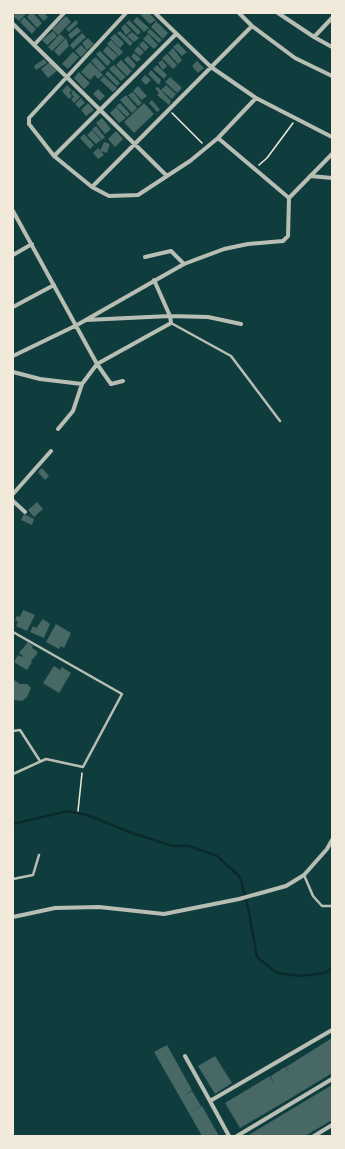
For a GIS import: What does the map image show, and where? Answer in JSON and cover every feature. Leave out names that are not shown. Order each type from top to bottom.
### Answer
[{"type":"street","points":[[34,45],[64,13]]},
{"type":"street","points":[[126,13],[29,118],[29,124],[54,156],[92,187],[109,196],[138,196],[190,161],[218,138],[256,98]]},
{"type":"street","points":[[155,13],[210,67],[256,98],[295,120],[332,137]]},
{"type":"street","points":[[239,13],[252,26],[294,58],[332,76]]},
{"type":"street","points":[[278,13],[314,37],[332,46]]},
{"type":"street","points":[[314,37],[332,18]]},
{"type":"street","points":[[13,24],[167,176]]},
{"type":"street","points":[[92,187],[133,144],[252,26]]},
{"type":"street","points":[[54,156],[98,109],[176,34]]},
{"type":"street","points":[[218,138],[289,198]]},
{"type":"street","points":[[13,356],[77,325],[184,264],[224,250],[248,244],[283,241],[288,236],[289,198],[332,154]]},
{"type":"street","points":[[310,176],[332,178]]},
{"type":"street","points":[[13,211],[77,325],[97,364],[111,384],[123,381]]},
{"type":"street","points":[[13,255],[32,244]]},
{"type":"street","points":[[145,257],[171,251],[184,264]]},
{"type":"street","points":[[58,429],[73,411],[82,384],[97,364],[170,323],[170,316],[154,280]]},
{"type":"street","points":[[13,307],[54,285]]},
{"type":"street","points":[[85,320],[170,316],[208,317],[241,324]]},
{"type":"street","points":[[13,372],[40,379],[82,384]]},
{"type":"street","points":[[13,494],[51,452]]},
{"type":"street","points":[[13,501],[25,512]]},
{"type":"street","points":[[13,917],[55,908],[77,907],[99,907],[164,914],[239,899],[286,886],[304,875],[327,849],[332,840]]},
{"type":"street","points":[[210,1100],[332,1030]]},
{"type":"street","points":[[185,1056],[229,1136]]},
{"type":"street","points":[[237,1136],[332,1079]]},
{"type":"street","points":[[314,1136],[332,1125]]},
{"type":"lane","points":[[170,323],[231,356],[280,421]]},
{"type":"lane","points":[[13,632],[122,694],[83,767],[46,759],[13,774]]},
{"type":"lane","points":[[13,731],[20,730],[40,761]]},
{"type":"lane","points":[[13,879],[33,875],[39,855]]},
{"type":"lane","points":[[304,875],[316,902],[322,906],[332,906]]},
{"type":"path","points":[[168,109],[207,147]]},
{"type":"path","points":[[255,168],[267,158],[295,120]]},
{"type":"path","points":[[78,811],[83,767]]},
{"type":"building","points":[[16,13],[27,13],[19,21],[13,16]]},
{"type":"building","points":[[30,13],[33,13],[42,23],[37,28],[27,17]]},
{"type":"building","points":[[36,13],[44,13],[48,17],[44,21]]},
{"type":"building","points":[[139,13],[149,13],[156,20],[150,24]]},
{"type":"building","points":[[66,16],[71,22],[58,35],[52,29]]},
{"type":"building","points":[[24,17],[36,29],[32,34],[20,22]]},
{"type":"building","points":[[137,17],[149,28],[144,32],[133,21]]},
{"type":"building","points":[[76,20],[78,23],[69,32],[66,29]]},
{"type":"building","points":[[129,20],[141,32],[138,35],[126,23]]},
{"type":"building","points":[[156,21],[168,33],[163,39],[151,27]]},
{"type":"building","points":[[125,24],[131,31],[126,35],[121,28]]},
{"type":"building","points":[[77,27],[81,31],[71,39],[68,35]]},
{"type":"building","points":[[150,29],[162,40],[159,43],[147,32]]},
{"type":"building","points":[[53,31],[57,36],[47,45],[42,40]]},
{"type":"building","points":[[120,31],[133,43],[130,46],[117,33]]},
{"type":"building","points":[[132,32],[139,38],[134,42],[127,36]]},
{"type":"building","points":[[82,33],[86,37],[73,49],[70,45]]},
{"type":"building","points":[[60,34],[65,38],[52,51],[48,47]]},
{"type":"building","points":[[115,34],[124,43],[120,48],[110,38]]},
{"type":"building","points":[[148,34],[158,45],[154,49],[143,39]]},
{"type":"building","points":[[66,38],[69,46],[59,56],[54,51]]},
{"type":"building","points":[[88,38],[94,44],[87,50],[82,43]]},
{"type":"building","points":[[111,40],[123,52],[119,56],[107,44]]},
{"type":"building","points":[[143,41],[149,47],[145,51],[139,45]]},
{"type":"building","points":[[178,43],[187,52],[182,56],[173,47]]},
{"type":"building","points":[[81,45],[87,51],[81,57],[75,51]]},
{"type":"building","points":[[107,46],[118,56],[113,61],[103,51]]},
{"type":"building","points":[[138,46],[144,52],[140,56],[134,51]]},
{"type":"building","points":[[173,48],[182,60],[178,64],[168,53]]},
{"type":"building","points":[[100,51],[111,62],[107,66],[96,54]]},
{"type":"building","points":[[73,52],[79,57],[68,69],[62,64]]},
{"type":"building","points":[[134,53],[141,59],[137,62],[131,57]]},
{"type":"building","points":[[167,54],[177,65],[173,69],[162,58]]},
{"type":"building","points":[[128,56],[136,65],[133,69],[124,60]]},
{"type":"building","points":[[96,57],[106,68],[101,72],[91,61]]},
{"type":"building","points":[[44,59],[47,63],[36,70],[34,66]]},
{"type":"building","points":[[121,60],[132,71],[127,76],[116,65]]},
{"type":"building","points":[[162,60],[167,66],[163,70],[158,63]]},
{"type":"building","points":[[197,61],[204,68],[198,73],[192,66]]},
{"type":"building","points":[[50,62],[57,71],[48,78],[41,69]]},
{"type":"building","points":[[90,62],[103,75],[98,79],[95,75],[90,80],[81,72]]},
{"type":"building","points":[[114,65],[126,77],[121,81],[109,69]]},
{"type":"building","points":[[157,65],[167,75],[164,79],[153,69]]},
{"type":"building","points":[[151,70],[161,80],[159,85],[148,74]]},
{"type":"building","points":[[108,71],[120,83],[117,86],[105,74]]},
{"type":"building","points":[[79,72],[90,83],[84,89],[74,78]]},
{"type":"building","points":[[145,75],[151,80],[146,85],[141,80]]},
{"type":"building","points":[[104,76],[117,88],[113,92],[100,80]]},
{"type":"building","points":[[170,77],[182,88],[177,93],[165,82]]},
{"type":"building","points":[[67,85],[72,90],[69,93],[72,96],[69,99],[62,91]]},
{"type":"building","points":[[166,85],[176,94],[172,99],[161,90]]},
{"type":"building","points":[[138,86],[147,96],[142,100],[133,91]]},
{"type":"building","points":[[158,87],[171,101],[169,105],[157,95],[159,93],[155,88]]},
{"type":"building","points":[[98,89],[105,96],[100,101],[93,94]]},
{"type":"building","points":[[73,90],[80,97],[74,103],[71,99],[74,97],[71,93]]},
{"type":"building","points":[[133,92],[142,103],[138,106],[128,95]]},
{"type":"building","points":[[126,95],[137,108],[132,113],[120,100]]},
{"type":"building","points":[[81,98],[85,103],[79,108],[75,104]]},
{"type":"building","points":[[152,100],[160,110],[157,112],[149,103]]},
{"type":"building","points":[[88,103],[94,110],[86,116],[81,110]]},
{"type":"building","points":[[120,103],[130,114],[127,117],[116,106]]},
{"type":"building","points":[[144,103],[154,114],[134,133],[124,122]]},
{"type":"building","points":[[116,107],[126,118],[119,123],[110,113]]},
{"type":"building","points":[[102,118],[111,129],[105,134],[96,123]]},
{"type":"building","points":[[96,126],[105,137],[102,140],[92,129]]},
{"type":"building","points":[[92,130],[101,140],[96,144],[87,135]]},
{"type":"building","points":[[116,131],[123,139],[115,147],[108,139]]},
{"type":"building","points":[[84,134],[94,145],[90,149],[80,138]]},
{"type":"building","points":[[104,142],[110,144],[107,153],[100,151]]},
{"type":"building","points":[[98,148],[104,155],[98,159],[93,153]]},
{"type":"building","points":[[42,468],[49,476],[45,480],[38,472]]},
{"type":"building","points":[[37,502],[43,509],[34,517],[28,510]]},
{"type":"building","points":[[24,514],[34,519],[32,525],[21,520]]},
{"type":"building","points":[[23,610],[35,615],[27,631],[16,626],[18,622],[15,620],[17,616],[20,617]]},
{"type":"building","points":[[43,619],[50,624],[44,638],[30,632],[33,626],[36,628]]},
{"type":"building","points":[[56,624],[71,633],[64,648],[61,646],[59,649],[46,642]]},
{"type":"building","points":[[28,642],[33,646],[32,648],[38,652],[32,659],[32,662],[27,670],[14,662],[18,655],[23,656],[19,653]]},
{"type":"building","points":[[54,666],[60,670],[62,667],[71,673],[59,693],[43,683]]},
{"type":"building","points":[[13,679],[20,684],[27,684],[31,688],[27,697],[22,701],[13,700]]},
{"type":"building","points":[[332,1038],[332,1073],[240,1128],[225,1103],[270,1076],[274,1084],[271,1076],[285,1067],[289,1072],[286,1067]]},
{"type":"building","points":[[167,1045],[192,1090],[185,1095],[192,1091],[201,1106],[190,1112],[202,1106],[219,1136],[202,1136],[154,1052]]},
{"type":"building","points":[[215,1056],[232,1083],[215,1094],[198,1066]]},
{"type":"building","points":[[332,1085],[332,1120],[305,1136],[247,1136]]},
{"type":"waterway","points":[[13,824],[68,811],[87,815],[132,833],[173,846],[189,846],[217,856],[240,877],[249,912],[257,957],[277,973],[300,976],[325,973],[332,968]]}]
